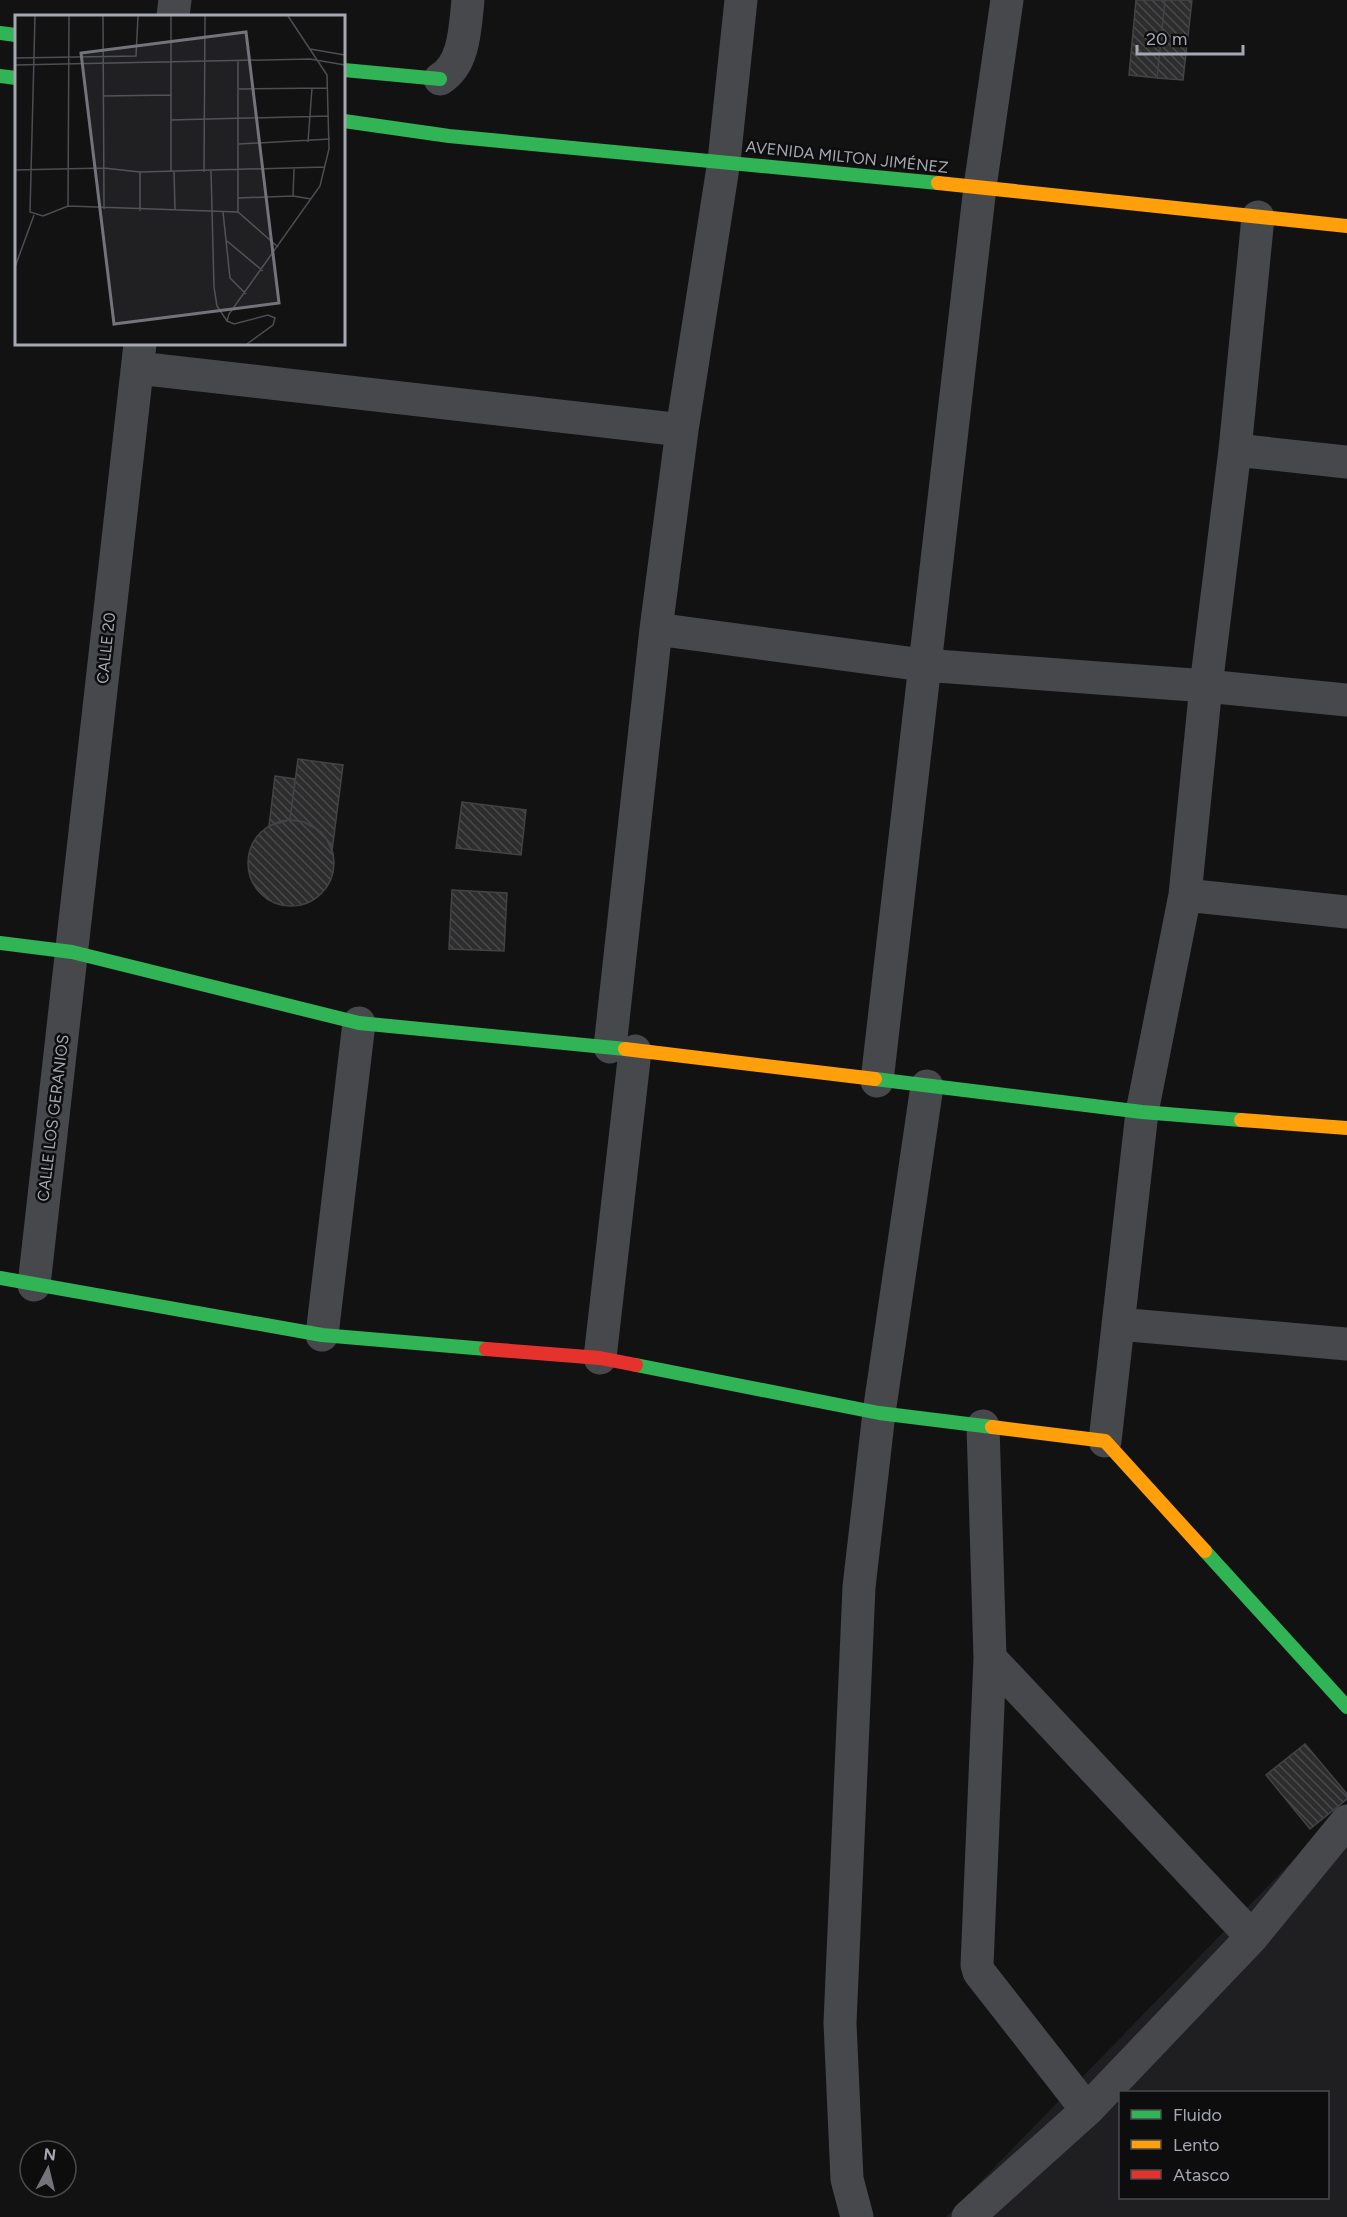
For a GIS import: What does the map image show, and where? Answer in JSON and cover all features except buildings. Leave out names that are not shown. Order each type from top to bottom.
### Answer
[{"type":"street","points":[[173,15],[175,0]]},
{"type":"street","points":[[345,70],[440,80],[449,74],[458,57],[464,35],[468,0]]},
{"type":"street","points":[[600,1358],[656,629],[682,430],[724,162],[741,0]]},
{"type":"street","points":[[877,1081],[923,665],[980,187],[1007,0]]},
{"type":"street","points":[[0,33],[15,35]]},
{"type":"street","points":[[0,76],[15,78]]},
{"type":"street","name":"AVENIDA MILTON JIMÉNEZ","points":[[345,122],[449,135],[980,187],[1347,226]]},
{"type":"street","points":[[1105,1441],[1142,1112],[1185,895],[1206,686],[1235,450],[1258,217]]},
{"type":"street","points":[[139,356],[682,430]]},
{"type":"street","name":"CALLE 20","points":[[72,952],[139,356]]},
{"type":"street","points":[[1235,450],[1347,462]]},
{"type":"street","points":[[656,629],[923,665],[1347,699]]},
{"type":"street","points":[[1185,895],[1347,912]]},
{"type":"street","points":[[0,943],[72,952],[359,1023],[623,1049],[1142,1112],[1347,1128]]},
{"type":"street","name":"CALLE LOS GERANIOS","points":[[34,1285],[72,952]]},
{"type":"street","points":[[322,1335],[359,1023]]},
{"type":"street","points":[[857,2217],[847,2179],[840,2023],[860,1587],[879,1413],[927,1086]]},
{"type":"street","points":[[0,1278],[322,1335],[600,1358],[879,1413],[1105,1441],[1347,1707]]},
{"type":"street","points":[[1118,1324],[1347,1344]]},
{"type":"street","points":[[983,1426],[990,1658],[977,1965],[979,1972],[1087,2110]]},
{"type":"street","points":[[990,1658],[1252,1937]]},
{"type":"street","points":[[968,2217],[1087,2110],[1252,1937],[1347,1821]]},
{"type":"shaded area","points":[[1347,1805],[1347,2217],[946,2217]]},
{"type":"traffic: fast","points":[[0,33],[15,35]]},
{"type":"traffic: fast","points":[[345,70],[440,79]]},
{"type":"traffic: fast","points":[[0,76],[15,78]]},
{"type":"traffic: fast","points":[[345,121],[449,136],[938,183]]},
{"type":"traffic: fast","points":[[0,943],[72,952],[359,1023],[625,1049]]},
{"type":"traffic: fast","points":[[875,1079],[1142,1112],[1241,1120]]},
{"type":"traffic: fast","points":[[0,1278],[322,1335],[486,1349]]},
{"type":"traffic: fast","points":[[636,1365],[879,1413],[992,1427]]},
{"type":"traffic: fast","points":[[1205,1551],[1347,1707]]},
{"type":"traffic: slow","points":[[938,183],[1347,226]]},
{"type":"traffic: slow","points":[[625,1049],[875,1079]]},
{"type":"traffic: slow","points":[[1241,1120],[1347,1128]]},
{"type":"traffic: slow","points":[[992,1427],[1105,1441],[1205,1551]]},
{"type":"traffic: jam","points":[[486,1349],[600,1358],[636,1365]]}]
